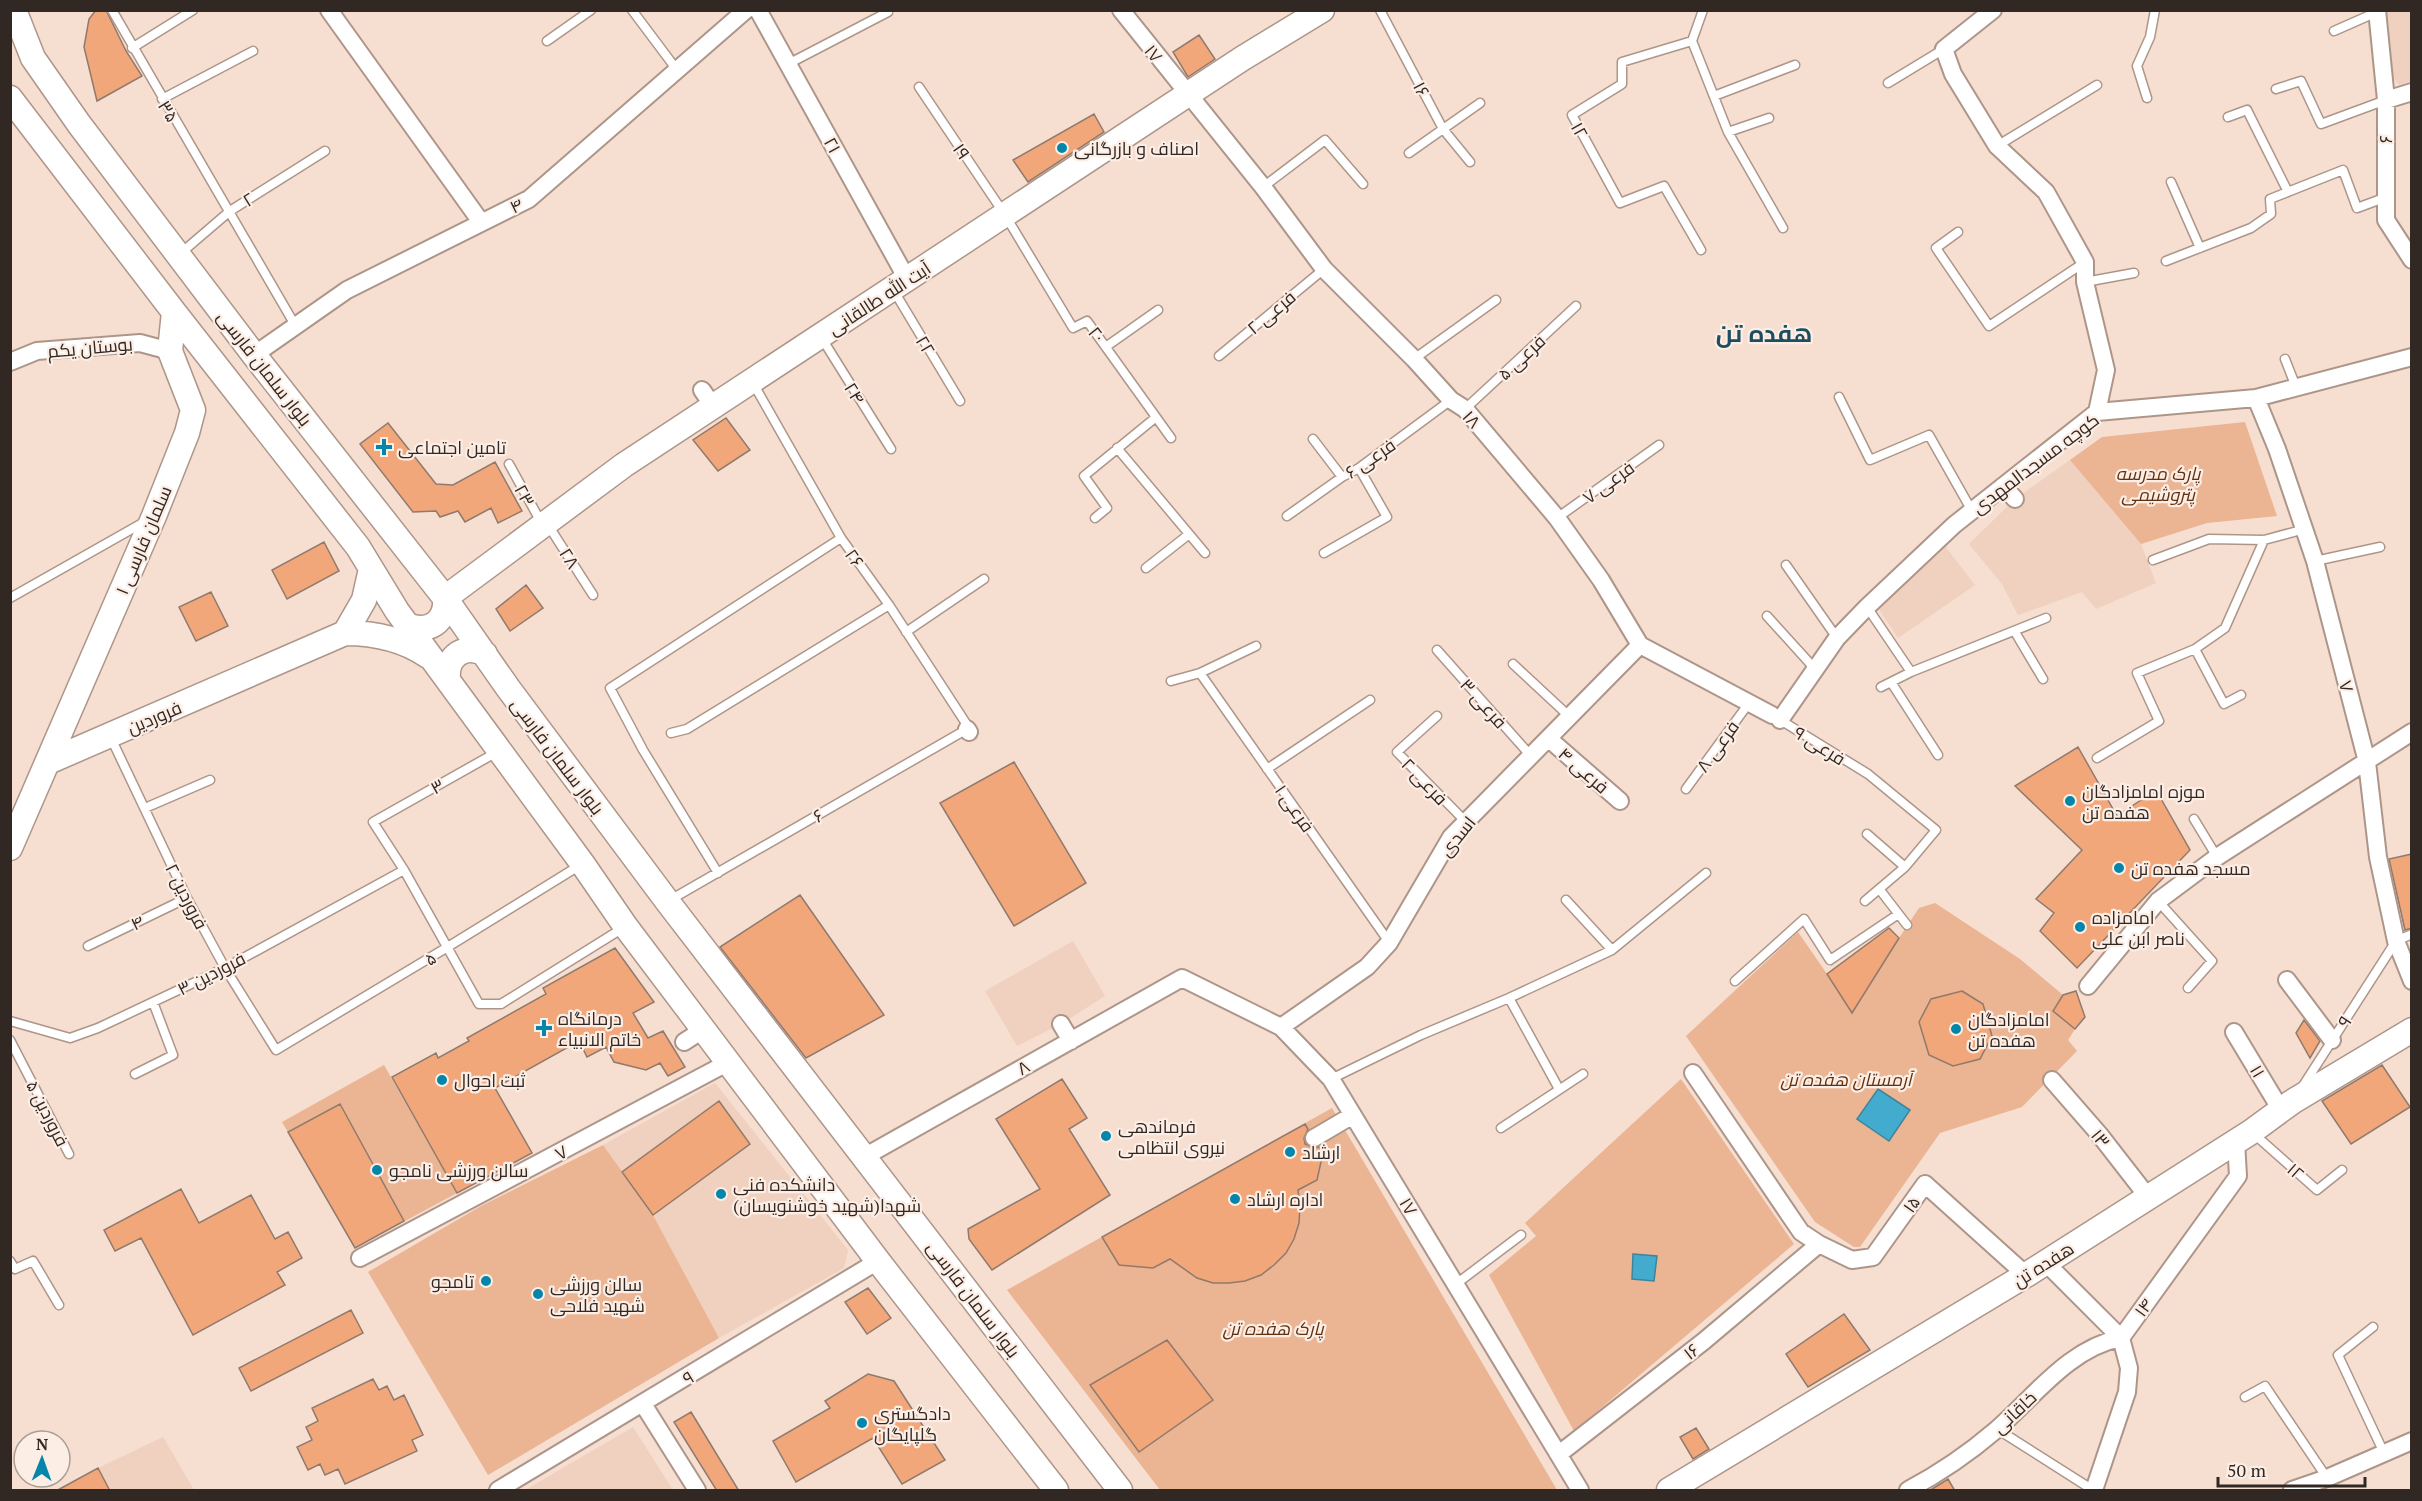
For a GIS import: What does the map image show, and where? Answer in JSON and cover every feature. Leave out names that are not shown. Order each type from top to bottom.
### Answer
[{"type":"main road","name":"بلوار سلمان فارسی","points":[[14,10],[33,58],[79,124],[254,355],[445,598],[508,688],[667,901],[747,996],[864,1157],[1120,1491]]},
{"type":"main road","name":"آیت الله طالقانی","points":[[445,598],[624,465],[708,398],[752,381],[1005,215],[1074,164],[1190,88],[1322,10]]},
{"type":"main road","name":"بلوار سلمان فارسی","points":[[15,109],[358,548],[407,625],[582,863],[626,927],[878,1261],[1056,1491]]},
{"type":"main road","points":[[46,146],[49,131],[55,126],[66,121],[79,124]]},
{"type":"main road","name":"سلمان فارسی ۱","points":[[48,762],[154,516],[194,410],[170,351],[174,312]]},
{"type":"main road","points":[[371,568],[364,600],[345,633],[376,634],[391,638],[413,648],[441,669],[449,664],[458,652],[472,649],[485,654]]},
{"type":"main road","points":[[407,625],[422,628],[436,624],[444,612],[445,598]]},
{"type":"main road","name":"فروردین","points":[[48,762],[345,633]]},
{"type":"main road","points":[[10,848],[48,762]]},
{"type":"main road","name":"هفده تن","points":[[1669,1491],[2036,1269],[2243,1137],[2287,1106],[2412,1030]]},
{"type":"street","points":[[329,10],[481,222]]},
{"type":"street","name":"۴","points":[[254,355],[347,290],[529,198],[746,10]]},
{"type":"street","name":"۲۱","points":[[758,10],[900,284]]},
{"type":"street","name":"۱۷","points":[[1121,10],[1190,88]]},
{"type":"street","points":[[1993,10],[1944,49],[1953,74],[1997,146],[2046,192],[2085,262],[2085,282],[2106,370],[2097,412]]},
{"type":"street","name":"۶","points":[[2377,11],[2386,100],[2384,198],[2386,220],[2412,260]]},
{"type":"street","name":"۱۸","points":[[1190,88],[1324,269],[1458,404],[1557,518],[1601,580],[1640,645]]},
{"type":"street","points":[[2386,100],[2412,92]]},
{"type":"street","name":"بوستان یکم","points":[[10,362],[37,351],[140,343],[170,351]]},
{"type":"street","name":"کوچه مسجدالمهدی","points":[[1776,718],[1836,638],[1867,607],[1908,574],[1972,511],[2097,412],[2256,398],[2412,357]]},
{"type":"street","name":"۷","points":[[2256,398],[2315,561],[2367,762],[2378,857],[2390,890],[2396,940],[2412,981]]},
{"type":"street","points":[[2003,486],[2015,499]]},
{"type":"street","points":[[1640,645],[1776,718]]},
{"type":"street","name":"اسدی","points":[[1281,1027],[1367,967],[1389,943],[1451,837],[1640,645]]},
{"type":"street","points":[[2088,986],[2158,901],[2217,857],[2412,732]]},
{"type":"street","name":"فرعی ۴","points":[[1549,739],[1620,801]]},
{"type":"street","name":"۱۷","points":[[1182,978],[1281,1027],[1331,1079],[1580,1491]]},
{"type":"street","name":"۸","points":[[864,1157],[1182,978]]},
{"type":"street","points":[[2287,980],[2332,1040]]},
{"type":"street","points":[[1061,1024],[1071,1041]]},
{"type":"street","points":[[684,1042],[704,1029]]},
{"type":"street","name":"۱۱","points":[[2234,1032],[2287,1106]]},
{"type":"street","name":"۷","points":[[360,1258],[407,1227],[479,1202],[497,1179],[729,1062]]},
{"type":"street","points":[[1693,1073],[1801,1232],[1819,1244]]},
{"type":"street","name":"۱۳","points":[[2052,1080],[2099,1134],[2148,1197]]},
{"type":"street","points":[[1314,1138],[1353,1115]]},
{"type":"street","name":"۱۴","points":[[2121,1338],[2238,1176],[2243,1137]]},
{"type":"street","name":"۱۵","points":[[1819,1244],[1852,1260],[1873,1257],[1925,1184],[2036,1269]]},
{"type":"street","name":"۱۶","points":[[1559,1454],[1704,1341],[1819,1244]]},
{"type":"street","name":"۹","points":[[498,1491],[878,1261]]},
{"type":"street","points":[[2036,1269],[2121,1338],[2129,1368],[2127,1392],[2093,1491]]},
{"type":"street","name":"خاقانی","points":[[1908,1491],[1944,1471],[1996,1430],[2048,1379],[2100,1342],[2121,1338]]},
{"type":"street","points":[[643,1404],[697,1491]]},
{"type":"street","points":[[2293,1490],[2327,1478],[2412,1441]]},
{"type":"lane","name":"۳۵","points":[[112,10],[295,325]]},
{"type":"lane","points":[[132,48],[193,10]]},
{"type":"lane","points":[[547,40],[591,10]]},
{"type":"lane","points":[[632,10],[677,70]]},
{"type":"lane","name":"۱۶","points":[[1380,10],[1443,129],[1470,162]]},
{"type":"lane","points":[[1703,10],[1692,41],[1728,132],[1784,228]]},
{"type":"lane","points":[[2147,98],[2137,66],[2150,37],[2155,10]]},
{"type":"lane","points":[[2334,32],[2377,11]]},
{"type":"lane","points":[[788,64],[888,12]]},
{"type":"lane","name":"۱۲","points":[[1692,41],[1622,62],[1622,84],[1572,115],[1620,203],[1664,186],[1701,250]]},
{"type":"lane","points":[[1888,82],[1944,49]]},
{"type":"lane","points":[[162,99],[253,51]]},
{"type":"lane","points":[[1714,96],[1795,65]]},
{"type":"lane","points":[[2276,89],[2301,81],[2321,124],[2386,100]]},
{"type":"lane","points":[[1997,146],[2097,86]]},
{"type":"lane","name":"۱۹","points":[[919,87],[1005,215]]},
{"type":"lane","points":[[1409,153],[1480,103]]},
{"type":"lane","points":[[2228,117],[2247,110],[2288,192]]},
{"type":"lane","points":[[1728,132],[1769,118]]},
{"type":"lane","points":[[1263,187],[1325,140],[1363,184]]},
{"type":"lane","name":"۲","points":[[178,255],[230,210],[325,151]]},
{"type":"lane","points":[[2166,261],[2200,249],[2258,223],[2271,214],[2270,199],[2343,170],[2357,208],[2384,198]]},
{"type":"lane","points":[[2171,182],[2200,249]]},
{"type":"lane","name":"۲۰","points":[[1005,215],[1073,328],[1087,321],[1171,438]]},
{"type":"lane","points":[[1958,232],[1936,248],[1989,326],[2085,262]]},
{"type":"lane","name":"فرعی ۲","points":[[1219,356],[1324,269]]},
{"type":"lane","points":[[2085,282],[2134,273]]},
{"type":"lane","name":"۲۲","points":[[900,284],[960,401]]},
{"type":"lane","points":[[1414,359],[1496,300]]},
{"type":"lane","name":"فرعی ۵","points":[[1458,404],[1576,306]]},
{"type":"lane","points":[[1107,346],[1158,310]]},
{"type":"lane","name":"۲۴","points":[[820,336],[891,449]]},
{"type":"lane","points":[[2285,358],[2296,387]]},
{"type":"lane","name":"۲۶","points":[[752,381],[841,538],[906,632],[968,730]]},
{"type":"lane","points":[[1839,397],[1870,460],[1929,435],[1972,511]]},
{"type":"lane","name":"فرعی ۶","points":[[1287,516],[1342,477],[1458,404]]},
{"type":"lane","points":[[1095,518],[1107,508],[1084,476],[1155,418]]},
{"type":"lane","points":[[1313,439],[1342,477]]},
{"type":"lane","name":"فرعی ۷","points":[[1557,518],[1659,445]]},
{"type":"lane","points":[[1117,448],[1205,554]]},
{"type":"lane","name":"۲۳","points":[[508,464],[544,523]]},
{"type":"lane","points":[[1324,553],[1387,517],[1359,468]]},
{"type":"lane","points":[[10,598],[154,516]]},
{"type":"lane","name":"۲۸","points":[[544,523],[593,595]]},
{"type":"lane","points":[[2153,560],[2209,539],[2264,540],[2305,529]]},
{"type":"lane","points":[[1146,568],[1188,535]]},
{"type":"lane","points":[[718,873],[643,750],[610,688],[841,538]]},
{"type":"lane","points":[[2097,758],[2159,721],[2137,673],[2194,649],[2225,628],[2264,540]]},
{"type":"lane","points":[[2315,561],[2380,547]]},
{"type":"lane","points":[[1786,565],[1836,638]]},
{"type":"lane","points":[[906,632],[984,579]]},
{"type":"lane","points":[[671,733],[687,729],[888,605]]},
{"type":"lane","points":[[1867,607],[1911,672]]},
{"type":"lane","points":[[1767,616],[1815,669]]},
{"type":"lane","points":[[1881,687],[1911,672],[2046,618]]},
{"type":"lane","points":[[2015,632],[2043,679]]},
{"type":"lane","points":[[1170,681],[1200,673],[1256,646]]},
{"type":"lane","points":[[2194,649],[2224,704],[2241,695]]},
{"type":"lane","name":"فرعی ۳","points":[[1437,651],[1531,756]]},
{"type":"lane","points":[[1513,663],[1569,717]]},
{"type":"lane","name":"فرعی ۱","points":[[1200,673],[1389,943]]},
{"type":"lane","points":[[1891,682],[1938,755]]},
{"type":"lane","points":[[1267,769],[1370,700]]},
{"type":"lane","name":"فرعی ۸","points":[[1686,789],[1749,703]]},
{"type":"lane","name":"فرعی ۲","points":[[1437,716],[1397,752],[1466,822]]},
{"type":"lane","name":"فرعی ۹","points":[[1776,718],[1868,774],[1936,830],[1905,867]]},
{"type":"lane","name":"۶","points":[[667,901],[968,730]]},
{"type":"lane","name":"فروردین ۲","points":[[110,736],[187,898],[225,968],[276,1050]]},
{"type":"lane","name":"۳","points":[[404,870],[373,822],[500,750]]},
{"type":"lane","points":[[145,808],[210,780]]},
{"type":"lane","points":[[2194,819],[2217,857]]},
{"type":"lane","points":[[1865,901],[1905,867],[1867,834]]},
{"type":"lane","name":"۵","points":[[276,1050],[582,863]]},
{"type":"lane","points":[[404,870],[479,1004],[501,1004],[626,927]]},
{"type":"lane","name":"فروردین ۳","points":[[10,1021],[70,1038],[98,1028],[225,968],[404,870]]},
{"type":"lane","points":[[1331,1079],[1422,1035],[1509,999],[1611,950],[1706,873]]},
{"type":"lane","points":[[1880,890],[1897,915],[1907,925]]},
{"type":"lane","name":"۴","points":[[88,946],[187,898]]},
{"type":"lane","points":[[1566,900],[1611,950]]},
{"type":"lane","points":[[2158,901],[2212,961],[2188,988]]},
{"type":"lane","points":[[1736,981],[1804,919],[1830,960],[1897,915]]},
{"type":"lane","points":[[2396,940],[2412,934]]},
{"type":"lane","name":"۹","points":[[2287,1106],[2396,940]]},
{"type":"lane","points":[[1509,999],[1559,1089]]},
{"type":"lane","points":[[135,1074],[173,1055],[153,1002]]},
{"type":"lane","name":"فروردین ۵","points":[[10,1040],[69,1154]]},
{"type":"lane","points":[[1501,1128],[1583,1074]]},
{"type":"lane","name":"۱۲","points":[[2243,1137],[2317,1190],[2342,1170]]},
{"type":"lane","points":[[1456,1284],[1521,1235]]},
{"type":"lane","points":[[10,1261],[15,1269],[33,1261],[58,1305]]},
{"type":"lane","points":[[2373,1326],[2337,1355],[2384,1453]]},
{"type":"lane","points":[[2245,1397],[2265,1386],[2327,1478]]},
{"type":"lane","points":[[1996,1430],[2093,1491]]},
{"type":"shaded area","points":[[2387,11],[2411,11],[2411,81],[2399,85],[2392,76]]},
{"type":"shaded area","points":[[2070,460],[2141,544],[2156,583],[2096,609],[2082,592],[2018,615],[2002,584],[1969,544],[2015,499]]},
{"type":"shaded area","points":[[1945,546],[1975,585],[1898,638],[1878,608]]},
{"type":"shaded area","points":[[1073,941],[1105,996],[1061,1024],[1017,1046],[985,991]]},
{"type":"shaded area","name":"دانشکده فنی شهدا(شهید خوشنویسان)","points":[[715,1083],[848,1250],[844,1268],[719,1338],[653,1215],[603,1145]]},
{"type":"shaded area","points":[[633,1427],[673,1490],[525,1490]]},
{"type":"shaded area","points":[[163,1437],[194,1490],[56,1490],[72,1489],[72,1482]]},
{"type":"green space","name":"پارک مدرسه پتروشیمی","points":[[2245,422],[2277,516],[2207,523],[2141,544],[2070,460],[2102,437]]},
{"type":"green space","name":"آرمستان هفده تن","points":[[1935,903],[2020,959],[2063,995],[2053,1011],[2075,1029],[2068,1040],[2077,1051],[2022,1107],[1940,1133],[1860,1247],[1854,1247],[1815,1222],[1686,1036],[1798,932],[1827,974],[1889,928],[1899,938],[1919,908]]},
{"type":"green space","name":"سالن ورزشی نامجو","points":[[384,1065],[457,1193],[355,1248],[282,1122]]},
{"type":"green space","points":[[1681,1079],[1794,1244],[1574,1431],[1489,1275],[1536,1236],[1525,1223]]},
{"type":"green space","name":"پارک هفده تن","points":[[1332,1108],[1557,1490],[1160,1490],[1007,1290]]},
{"type":"green space","name":"سالن ورزشی شهید فلاحی","points":[[603,1145],[653,1215],[719,1338],[488,1475],[368,1272],[481,1206]]},
{"type":"water","points":[[1878,1089],[1910,1110],[1889,1141],[1857,1119]]},
{"type":"water","points":[[1633,1254],[1657,1256],[1654,1281],[1632,1279]]},
{"type":"building","points":[[96,10],[106,10],[126,51],[142,76],[97,101],[84,47],[89,19]]},
{"type":"building","points":[[1199,35],[1215,59],[1188,77],[1173,52]]},
{"type":"building","name":"اصناف و بازرگانی","points":[[1094,114],[1104,132],[1028,182],[1013,160]]},
{"type":"building","points":[[726,418],[750,450],[718,471],[693,440]]},
{"type":"building","points":[[388,423],[436,484],[453,485],[495,462],[522,511],[498,523],[491,508],[465,522],[458,511],[440,517],[436,511],[413,512],[360,444]]},
{"type":"building","points":[[324,542],[339,571],[287,599],[272,570]]},
{"type":"building","points":[[526,585],[543,608],[510,631],[496,609]]},
{"type":"building","points":[[211,592],[228,626],[196,641],[179,607]]},
{"type":"building","points":[[2078,747],[2117,816],[2156,790],[2190,850],[2077,968],[2040,931],[2054,913],[2036,899],[2082,850],[2015,786]]},
{"type":"building","points":[[1014,762],[1086,883],[1014,926],[940,803]]},
{"type":"building","points":[[2412,854],[2412,928],[2405,930],[2389,859]]},
{"type":"building","points":[[800,895],[884,1015],[806,1058],[720,947]]},
{"type":"building","points":[[1889,928],[1899,938],[1852,1013],[1827,974]]},
{"type":"building","points":[[615,948],[654,1002],[633,1013],[648,1038],[663,1031],[685,1067],[668,1076],[660,1063],[646,1070],[614,1062],[606,1047],[587,1057],[579,1041],[495,1088],[532,1153],[457,1193],[392,1077],[436,1053],[438,1058],[469,1041],[467,1038],[546,994],[543,988]]},
{"type":"building","name":"امامزادگان هفده تن","points":[[1962,991],[1983,1004],[1992,1036],[1980,1059],[1953,1066],[1929,1055],[1919,1022],[1931,999]]},
{"type":"building","points":[[2076,991],[2085,1017],[2075,1029],[2053,1011],[2063,995]]},
{"type":"building","points":[[2304,1020],[2320,1041],[2310,1058],[2296,1033]]},
{"type":"building","points":[[2382,1065],[2410,1107],[2351,1144],[2322,1101]]},
{"type":"building","points":[[1062,1079],[1087,1118],[1069,1129],[1110,1195],[992,1270],[969,1239],[968,1229],[1040,1189],[996,1119]]},
{"type":"building","points":[[719,1101],[750,1144],[653,1215],[622,1172]]},
{"type":"building","points":[[340,1104],[404,1221],[355,1248],[288,1132]]},
{"type":"building","name":"اداره ارشاد","points":[[1305,1124],[1308,1129],[1304,1138],[1305,1144],[1314,1148],[1319,1147],[1323,1153],[1317,1180],[1298,1190],[1299,1223],[1294,1239],[1286,1253],[1261,1275],[1245,1281],[1213,1283],[1197,1278],[1170,1259],[1153,1268],[1119,1265],[1102,1237]]},
{"type":"building","points":[[181,1189],[199,1223],[251,1195],[275,1239],[288,1232],[302,1258],[277,1272],[285,1285],[193,1335],[141,1238],[115,1251],[104,1230]]},
{"type":"building","points":[[868,1288],[891,1318],[867,1334],[845,1302]]},
{"type":"building","points":[[351,1310],[363,1333],[251,1391],[239,1368]]},
{"type":"building","points":[[1844,1314],[1870,1350],[1808,1387],[1786,1354]]},
{"type":"building","points":[[1167,1340],[1213,1400],[1139,1452],[1090,1385]]},
{"type":"building","name":"دادگستری گلپایگان","points":[[868,1374],[894,1381],[945,1460],[902,1484],[873,1438],[796,1482],[773,1441],[830,1408],[825,1401]]},
{"type":"building","points":[[373,1379],[379,1390],[387,1386],[394,1400],[404,1395],[423,1435],[412,1440],[417,1451],[345,1484],[338,1469],[325,1475],[320,1464],[308,1470],[297,1447],[312,1440],[306,1427],[318,1421],[312,1408]]},
{"type":"building","points":[[691,1412],[739,1491],[717,1491],[674,1422]]},
{"type":"building","points":[[1696,1428],[1709,1449],[1693,1459],[1680,1437]]},
{"type":"building","points":[[98,1468],[110,1491],[56,1491],[72,1489],[72,1482]]},
{"type":"building","points":[[1948,1479],[1955,1491],[1929,1491],[1937,1486]]},
{"type":"place","name":"اصناف و بازرگانی","points":[[1062,148]]},
{"type":"place","name":"تامین اجتماعی","points":[[384,447]]},
{"type":"place","name":"موزه امامزادگان هفده تن","points":[[2070,801]]},
{"type":"place","name":"مسجد هفده تن","points":[[2119,868]]},
{"type":"place","name":"امامزاده ناصر ابن علی","points":[[2080,927]]},
{"type":"place","name":"درمانگاه خاتم الانبیاء","points":[[544,1028]]},
{"type":"place","name":"امامزادگان هفده تن","points":[[1956,1029]]},
{"type":"place","name":"ثبت احوال","points":[[442,1080]]},
{"type":"place","name":"فرماندهی نیروی انتظامی","points":[[1106,1136]]},
{"type":"place","name":"ارشاد","points":[[1290,1152]]},
{"type":"place","name":"سالن ورزشی نامجو","points":[[377,1170]]},
{"type":"place","name":"دانشکده فنی شهدا(شهید خوشنویسان)","points":[[721,1194]]},
{"type":"place","name":"اداره ارشاد","points":[[1235,1199]]},
{"type":"place","name":"تامجو","points":[[486,1281]]},
{"type":"place","name":"سالن ورزشی شهید فلاحی","points":[[538,1294]]},
{"type":"place","name":"دادگستری گلپایگان","points":[[862,1423]]},
{"type":"district","name":"هفده تن","points":[[1764,333]]}]
